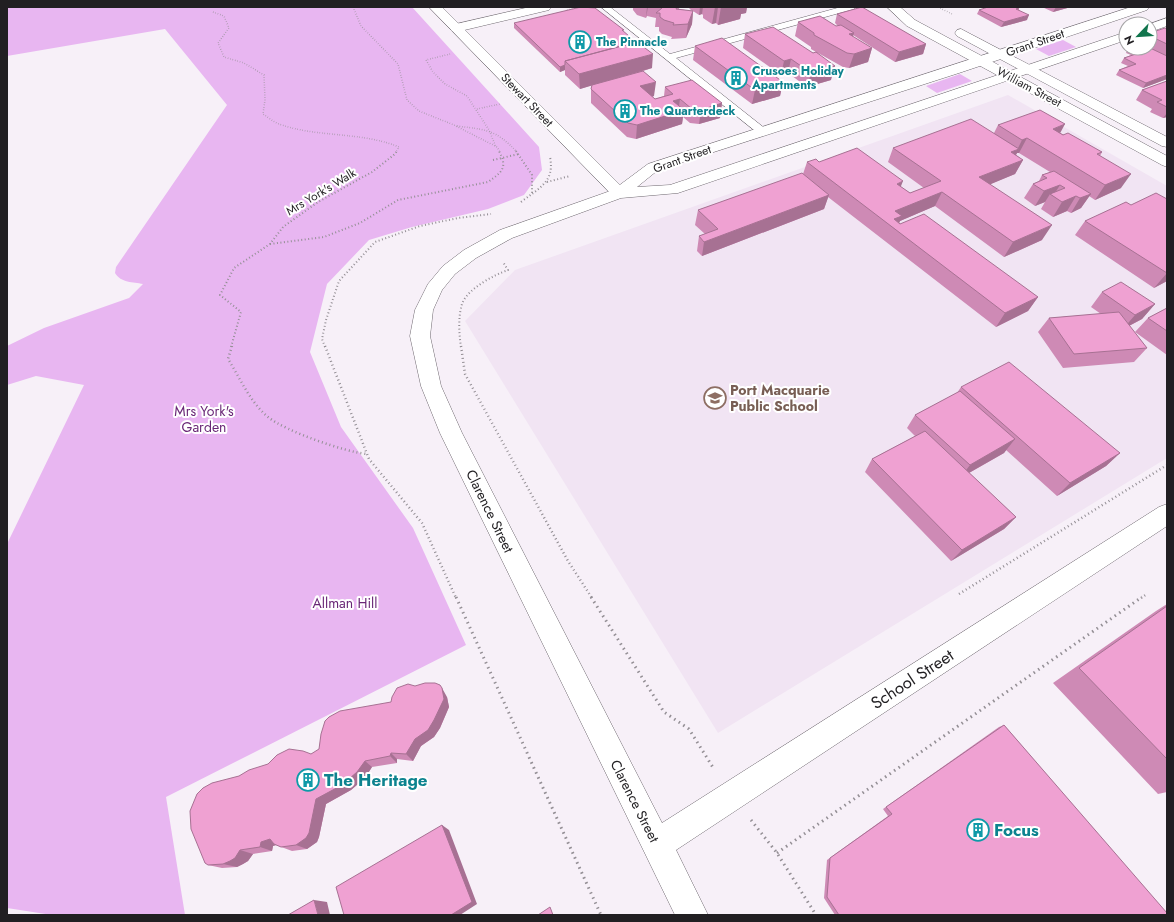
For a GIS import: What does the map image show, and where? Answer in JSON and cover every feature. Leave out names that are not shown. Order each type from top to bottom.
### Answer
[{"type":"street","name":"Stewart Street","points":[[436,7],[619,193]]},
{"type":"street","points":[[456,28],[545,7]]},
{"type":"street","name":"William Street","points":[[893,7],[911,23],[1167,162]]},
{"type":"street","points":[[900,7],[918,13]]},
{"type":"street","name":"Grant Street","points":[[619,193],[653,167],[982,61],[1143,7]]},
{"type":"street","name":"William Street","points":[[949,27],[1167,143]]},
{"type":"street","name":"Grant Street","points":[[619,193],[672,190],[1030,70],[1118,39]]},
{"type":"street","name":"Clarence Street","points":[[619,193],[506,234],[470,254],[449,270],[434,288],[424,310],[420,336],[431,386],[451,433],[692,915]]},
{"type":"street","name":"School Street","points":[[656,845],[1167,514]]},
{"type":"lane","points":[[605,7],[763,132]]},
{"type":"lane","points":[[669,57],[851,7]]},
{"type":"path","points":[[353,7],[361,26],[381,44],[398,64],[407,100],[419,111],[454,125],[496,147]]},
{"type":"path","name":"Mrs York's Walk","points":[[213,12],[224,16],[229,28],[218,43],[224,57],[244,63],[264,75],[265,100],[263,114],[277,124],[303,131],[386,141],[399,147],[395,154],[372,172],[334,193],[283,227],[270,244],[234,268],[220,294],[241,312],[228,359],[254,402],[268,417],[293,431],[354,453],[367,454]]},
{"type":"path","points":[[270,244],[324,237],[360,223],[398,200],[488,182],[499,174],[504,166],[503,158],[477,109],[467,96],[445,84],[433,72],[426,60],[457,52]]},
{"type":"path","points":[[477,109],[504,103]]},
{"type":"path","points":[[454,125],[489,130],[506,140],[519,154],[532,175],[532,195]]},
{"type":"path","points":[[493,160],[519,154]]},
{"type":"path","points":[[547,182],[552,181]]},
{"type":"path","points":[[474,216],[476,220]]},
{"type":"path","points":[[505,264],[508,270],[476,286],[462,303],[459,331],[464,374],[568,561],[664,712],[689,729],[712,765]]},
{"type":"path","points":[[959,594],[1167,465]]},
{"type":"path","points":[[777,853],[1147,594]]},
{"type":"path","points":[[756,828],[777,853],[816,915]]},
{"type":"shaded area","name":"Port Macquarie Public School","points":[[1008,95],[1167,186],[1167,458],[718,733],[465,321],[515,270]]},
{"type":"green space","name":"Mrs York's Garden","points":[[7,7],[412,7],[539,147],[542,170],[524,195],[488,209],[412,227],[369,240],[327,284],[310,352],[341,427],[413,528],[466,645],[166,797],[185,915],[52,915],[7,908],[7,544],[84,385],[36,376],[7,385],[7,346],[44,328],[129,298],[143,284],[128,282],[120,279],[115,273],[116,267],[227,105],[165,29],[7,56]]},
{"type":"green space","points":[[1063,40],[1076,47],[1049,56],[1036,49]]},
{"type":"green space","points":[[960,74],[972,81],[937,93],[926,86]]},
{"type":"building","name":"The Pinnacle","points":[[581,7],[595,8],[624,30],[622,30],[636,42],[565,61],[565,65],[560,67],[514,23]]},
{"type":"building","points":[[660,7],[677,7],[676,9],[693,11],[688,24],[673,25],[674,23],[660,17],[660,13],[656,13],[662,8]]},
{"type":"building","points":[[862,7],[926,44],[899,52],[837,14]]},
{"type":"building","points":[[988,7],[1018,7],[1019,8],[1016,9],[1029,15],[1004,22],[979,10]]},
{"type":"building","points":[[820,16],[836,26],[841,25],[854,33],[849,34],[872,48],[854,54],[847,53],[814,35],[814,33],[798,22]]},
{"type":"building","points":[[773,27],[813,53],[816,52],[835,66],[811,73],[791,59],[784,61],[745,34]]},
{"type":"building","points":[[1165,28],[1167,29],[1167,44],[1158,40],[1158,30]]},
{"type":"building","points":[[722,38],[783,82],[755,90],[695,46]]},
{"type":"building","points":[[637,42],[653,54],[579,74],[565,61]]},
{"type":"building","points":[[1158,52],[1167,56],[1167,75],[1146,83],[1119,70],[1136,64],[1124,58],[1130,56],[1158,56]]},
{"type":"building","points":[[643,71],[656,82],[640,86],[655,99],[673,94],[665,87],[692,80],[722,103],[701,110],[692,109],[680,99],[673,101],[684,110],[637,125],[628,123],[591,89],[592,85]]},
{"type":"building","points":[[1167,81],[1167,107],[1157,102],[1162,100],[1142,90]]},
{"type":"building","points":[[1040,110],[1065,124],[1053,129],[1063,135],[1068,133],[1102,152],[1097,154],[1131,174],[1105,185],[1027,138],[1022,140],[998,125]]},
{"type":"building","points":[[971,119],[1019,149],[1011,152],[1023,160],[979,177],[1052,225],[1013,242],[942,192],[895,211],[902,216],[894,219],[900,224],[924,214],[1038,297],[1005,313],[807,162],[816,159],[819,162],[857,148],[903,181],[897,184],[910,193],[941,181],[893,148]]},
{"type":"building","points":[[1054,171],[1091,194],[1080,198],[1076,196],[1062,202],[1050,194],[1065,188],[1060,185],[1044,191],[1033,184],[1047,178],[1042,175]]},
{"type":"building","points":[[802,173],[829,195],[704,242],[699,236],[718,229],[698,210]]},
{"type":"building","points":[[1156,193],[1167,199],[1167,273],[1085,221],[1126,202],[1131,205]]},
{"type":"building","points":[[1121,282],[1155,304],[1135,315],[1102,292]]},
{"type":"building","points":[[1167,308],[1167,331],[1148,318]]},
{"type":"building","points":[[1119,312],[1147,348],[1074,354],[1049,318]]},
{"type":"building","points":[[1009,362],[1120,453],[1070,483],[961,387]]},
{"type":"building","points":[[960,391],[1015,439],[970,465],[915,415]]},
{"type":"building","points":[[925,431],[1016,517],[962,550],[872,459]]},
{"type":"building","points":[[1167,606],[1167,759],[1079,668]]},
{"type":"building","name":"The Heritage","points":[[425,683],[435,683],[440,685],[444,699],[428,730],[415,739],[406,754],[391,753],[390,756],[365,761],[357,772],[342,785],[316,799],[309,833],[306,838],[296,845],[281,847],[274,844],[270,839],[261,842],[260,847],[240,850],[235,858],[223,864],[208,865],[205,863],[191,829],[190,811],[197,794],[203,788],[212,783],[239,776],[249,770],[268,764],[277,755],[289,749],[311,754],[319,749],[325,721],[329,717],[340,711],[391,702],[397,688],[408,684],[415,686]]},
{"type":"building","name":"Focus","points":[[1004,725],[1167,913],[1167,915],[839,915],[827,897],[830,858],[892,814],[886,807]]},
{"type":"building","points":[[442,825],[472,902],[451,915],[344,915],[336,887]]},
{"type":"building","points":[[314,900],[318,915],[288,915]]},
{"type":"building","points":[[550,907],[553,915],[538,915]]},
{"type":"place","name":"The Pinnacle","points":[[580,42]]},
{"type":"place","name":"Crusoes Holiday Apartments","points":[[736,78]]},
{"type":"place","name":"The Quarterdeck","points":[[625,111]]},
{"type":"place","name":"Port Macquarie Public School","points":[[715,398]]},
{"type":"place","name":"The Heritage","points":[[308,780]]},
{"type":"place","name":"Focus","points":[[978,830]]},
{"type":"park label","name":"Allman Hill","points":[[345,603]]}]
